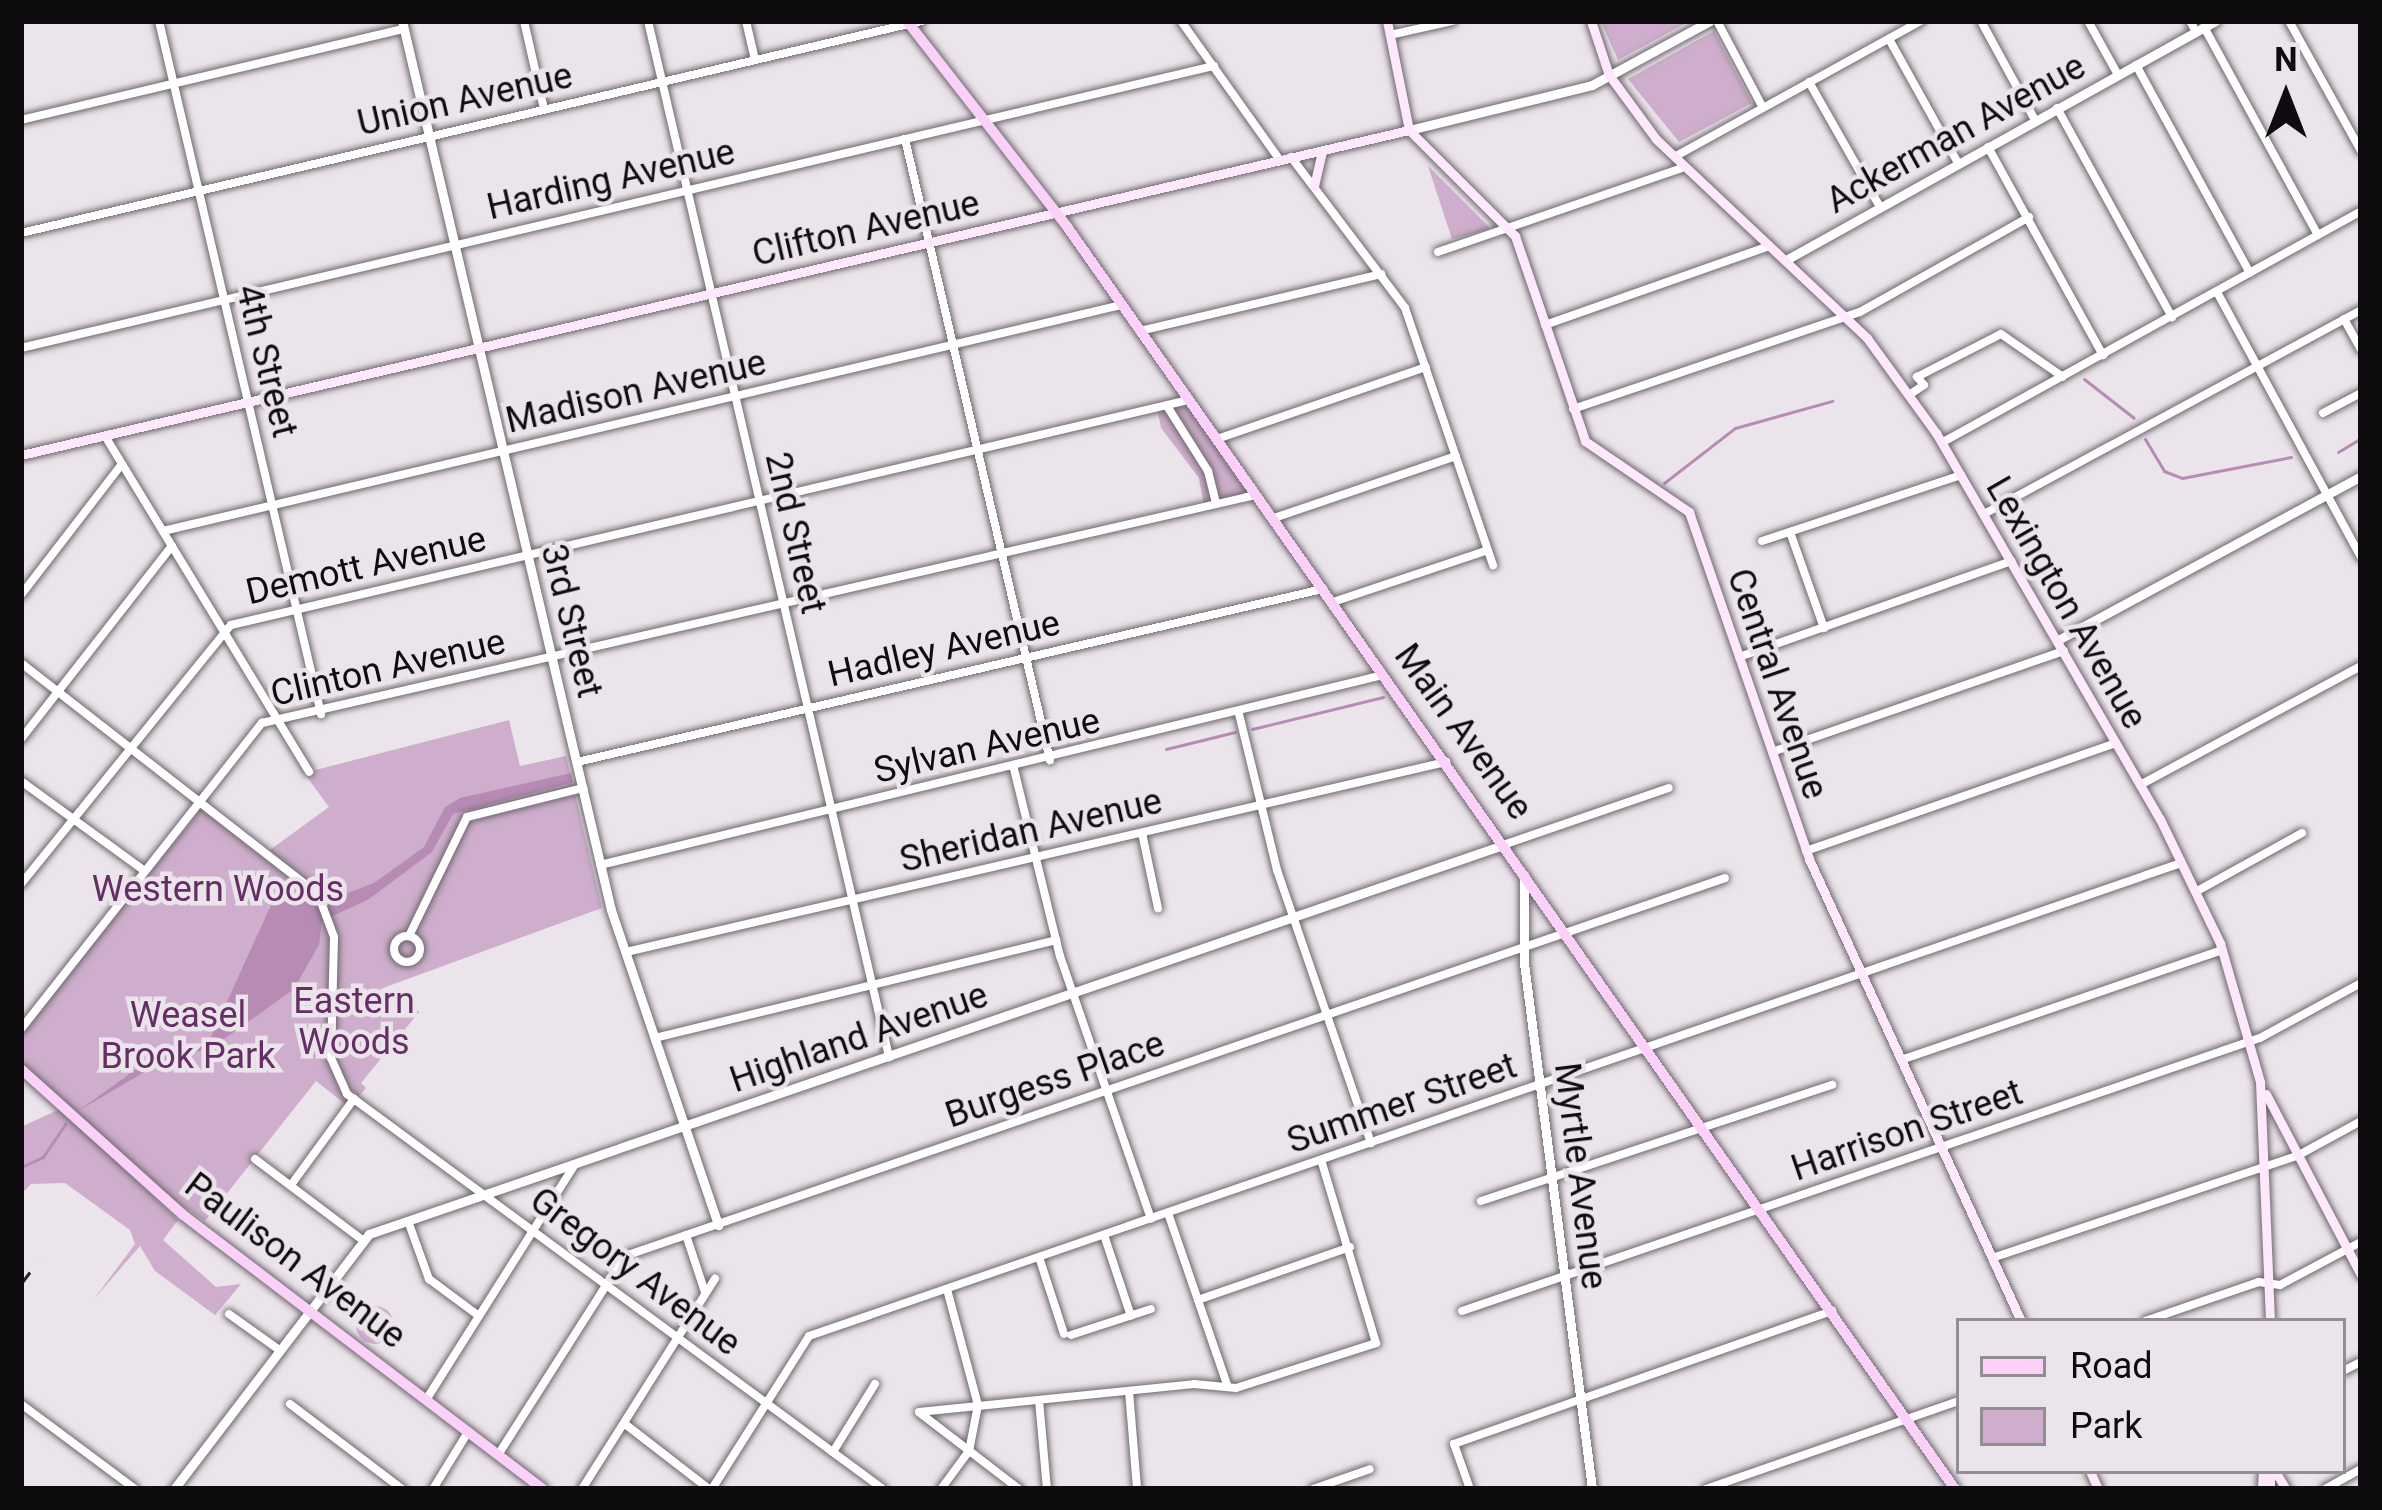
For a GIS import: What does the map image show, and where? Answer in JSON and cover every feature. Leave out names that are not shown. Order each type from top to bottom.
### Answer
[{"type":"main road","points":[[1388,21],[1408,130]]},
{"type":"main road","name":"Lexington Avenue","points":[[1591,21],[1610,75],[1676,156],[1846,317],[1909,395],[1942,442],[2058,640],[2182,862],[2222,950],[2260,1082],[2270,1318]]},
{"type":"main road","name":"Main Avenue","points":[[912,22],[1056,213],[1525,870],[1955,1489]]},
{"type":"main road","name":"Clifton Avenue","points":[[21,455],[1408,130]]},
{"type":"main road","name":"Central Avenue","points":[[1408,130],[1507,228],[1585,441],[1689,512],[1806,851],[2020,1318]]},
{"type":"main road","points":[[1314,186],[1324,149]]},
{"type":"main road","name":"Paulison Avenue","points":[[21,1069],[105,1152],[540,1488]]},
{"type":"main road","points":[[2260,1082],[2361,1275]]},
{"type":"street","name":"4th Street","points":[[159,21],[321,714]]},
{"type":"street","points":[[524,21],[544,109]]},
{"type":"street","name":"2nd Street","points":[[648,21],[889,1057]]},
{"type":"street","points":[[746,21],[755,60]]},
{"type":"street","points":[[1181,21],[1405,308],[1493,565]]},
{"type":"street","points":[[1390,35],[1452,21]]},
{"type":"street","points":[[1714,21],[1763,108]]},
{"type":"street","name":"Clifton Avenue","points":[[1408,130],[1610,75],[1714,21]]},
{"type":"street","points":[[1676,156],[1921,21]]},
{"type":"street","points":[[1981,21],[2035,120]]},
{"type":"street","points":[[2088,21],[2118,75]]},
{"type":"street","points":[[2190,21],[2200,30],[2318,236]]},
{"type":"street","name":"Ackerman Avenue","points":[[1786,260],[2216,21]]},
{"type":"street","points":[[2289,21],[2361,151]]},
{"type":"street","name":"Union Avenue","points":[[21,233],[912,22]]},
{"type":"street","points":[[21,120],[403,25]]},
{"type":"street","name":"3rd Street","points":[[403,25],[600,865],[718,1225]]},
{"type":"street","points":[[1889,38],[1958,164]]},
{"type":"street","points":[[2136,65],[2250,273]]},
{"type":"street","name":"Harding Avenue","points":[[21,348],[1214,66]]},
{"type":"street","points":[[1809,82],[1880,207]]},
{"type":"street","points":[[2057,108],[2172,317]]},
{"type":"street","points":[[905,139],[1050,760]]},
{"type":"street","points":[[1988,146],[2103,356]]},
{"type":"street","points":[[1438,252],[1687,167]]},
{"type":"street","points":[[1942,442],[2361,212]]},
{"type":"street","points":[[1572,410],[1846,317],[2029,217]]},
{"type":"street","points":[[1545,325],[1771,246]]},
{"type":"street","points":[[1140,331],[1381,274]]},
{"type":"street","points":[[2217,292],[2361,557]]},
{"type":"street","name":"Madison Avenue","points":[[163,531],[1121,305]]},
{"type":"street","points":[[1984,514],[2361,310]]},
{"type":"street","points":[[2344,320],[2361,350]]},
{"type":"street","points":[[1909,395],[1924,385],[1917,377],[2001,334],[2063,377]]},
{"type":"street","points":[[1216,440],[1426,368]]},
{"type":"street","points":[[2323,413],[2361,393]]},
{"type":"street","name":"Demott Avenue","points":[[21,884],[223,631],[1188,400]]},
{"type":"street","points":[[1166,406],[1208,471],[1216,504]]},
{"type":"street","points":[[106,436],[309,772]]},
{"type":"street","points":[[1274,518],[1456,456]]},
{"type":"street","points":[[21,595],[122,464]]},
{"type":"street","points":[[1762,542],[1961,475]]},
{"type":"street","points":[[2058,640],[2361,476]]},
{"type":"street","name":"Clinton Avenue","points":[[21,1029],[262,723],[321,714],[1256,495]]},
{"type":"street","points":[[1790,532],[1824,628]]},
{"type":"street","points":[[21,739],[172,546]]},
{"type":"street","points":[[1334,602],[1488,550]]},
{"type":"street","points":[[1739,657],[2012,562]]},
{"type":"street","name":"Hadley Avenue","points":[[577,763],[1324,589]]},
{"type":"street","points":[[1772,752],[2064,652]]},
{"type":"street","points":[[21,663],[318,894],[331,919],[331,1058],[354,1099],[291,1186]]},
{"type":"street","points":[[2140,785],[2361,666]]},
{"type":"street","name":"Sylvan Avenue","points":[[600,865],[1014,769],[1384,674]]},
{"type":"street","points":[[1239,714],[1293,917],[1371,1143]]},
{"type":"street","points":[[1806,851],[2116,743]]},
{"type":"street","name":"Sheridan Avenue","points":[[626,952],[1448,762]]},
{"type":"street","points":[[1014,769],[1060,956],[1151,1219]]},
{"type":"street","points":[[21,781],[145,871]]},
{"type":"street","points":[[409,936],[467,818],[583,788]]},
{"type":"street","name":"Highland Avenue","points":[[174,1489],[364,1241],[408,1220],[1669,788]]},
{"type":"street","points":[[1142,833],[1158,908]]},
{"type":"street","points":[[2197,891],[2302,833]]},
{"type":"street","name":"Summer Street","points":[[711,1489],[809,1336],[2182,862]]},
{"type":"street","name":"Myrtle Avenue","points":[[1525,870],[1523,948],[1592,1489]]},
{"type":"street","name":"Burgess Place","points":[[498,1455],[625,1256],[1725,878]]},
{"type":"street","points":[[655,1038],[1056,940]]},
{"type":"street","points":[[1901,1060],[2222,950]]},
{"type":"street","name":"Harrison Street","points":[[1462,1311],[2250,1041],[2361,983]]},
{"type":"street","points":[[1481,1202],[1832,1085]]},
{"type":"street","name":"Gregory Avenue","points":[[354,1099],[883,1489]]},
{"type":"street","points":[[1993,1258],[2297,1156],[2361,1121]]},
{"type":"street","points":[[255,1159],[364,1241]]},
{"type":"street","points":[[1019,1489],[919,1412],[1129,1391],[1228,1388],[1376,1343],[1378,1329],[1321,1160]]},
{"type":"street","points":[[426,1400],[576,1163]]},
{"type":"street","points":[[1168,1213],[1228,1388]]},
{"type":"street","points":[[408,1220],[429,1279],[479,1316]]},
{"type":"street","points":[[686,1235],[706,1294]]},
{"type":"street","points":[[1104,1235],[1131,1316]]},
{"type":"street","points":[[2155,1318],[2270,1284],[2361,1242]]},
{"type":"street","points":[[1198,1300],[1350,1247]]},
{"type":"street","points":[[1040,1257],[1068,1335],[1151,1309]]},
{"type":"street","points":[[582,1489],[715,1279]]},
{"type":"street","points":[[941,1489],[969,1451],[978,1405],[947,1289]]},
{"type":"street","points":[[1470,1489],[1454,1444],[1832,1311]]},
{"type":"street","points":[[229,1314],[278,1349]]},
{"type":"street","points":[[833,1452],[875,1384]]},
{"type":"street","points":[[1129,1391],[1137,1489]]},
{"type":"street","points":[[1039,1400],[1047,1489]]},
{"type":"street","points":[[1706,1489],[1956,1402]]},
{"type":"street","points":[[21,1404],[135,1489]]},
{"type":"street","points":[[290,1404],[402,1489]]},
{"type":"street","points":[[625,1424],[711,1489]]},
{"type":"street","points":[[433,1489],[468,1432]]},
{"type":"street","points":[[1313,1489],[1370,1469]]},
{"type":"street","points":[[2325,1489],[2361,1469]]},
{"type":"green space","points":[[1601,21],[1690,21],[1618,60]]},
{"type":"green space","points":[[1714,31],[1752,103],[1679,142],[1628,79]]},
{"type":"green space","points":[[1428,166],[1489,227],[1489,229],[1452,239]]},
{"type":"green space","points":[[1188,400],[1256,495],[1204,507],[1199,478],[1161,428],[1157,408]]},
{"type":"green space","name":"Weasel Brook Park","points":[[509,720],[520,766],[566,756],[602,908],[383,988],[419,1012],[361,1083],[366,1088],[349,1107],[316,1081],[205,1221],[114,1159],[178,1220],[163,1240],[216,1287],[241,1284],[215,1315],[155,1271],[140,1246],[94,1299],[135,1244],[130,1230],[65,1183],[31,1184],[21,1194],[21,1127],[62,1108],[21,1069],[21,1032],[201,809],[263,855],[329,807],[304,773]]},
{"type":"green space","points":[[375,1306],[389,1311],[394,1325],[389,1339],[375,1344],[361,1339],[356,1325],[361,1311]]},
{"type":"shaded area","points":[[571,773],[573,782],[453,814],[432,852],[369,899],[322,921],[319,945],[294,989],[213,1047],[160,1063],[78,1111],[150,1059],[209,1041],[272,903],[287,895],[332,899],[374,883],[424,847],[445,807],[460,798]]},
{"type":"waterway","points":[[2084,379],[2134,418]]},
{"type":"waterway","points":[[1664,483],[1735,428],[1832,401]]},
{"type":"waterway","points":[[2338,452],[2361,438]]},
{"type":"waterway","points":[[2145,439],[2164,471],[2182,478],[2291,457]]},
{"type":"waterway","points":[[1252,729],[1383,697]]},
{"type":"waterway","points":[[1166,749],[1235,732]]},
{"type":"waterway","points":[[21,1167],[43,1157],[65,1124]]},
{"type":"railway","points":[[21,1284],[39,1260]]},
{"type":"park label","name":"Western Woods","points":[[218,890]]},
{"type":"park label","name":"Eastern Woods","points":[[354,1022]]}]
